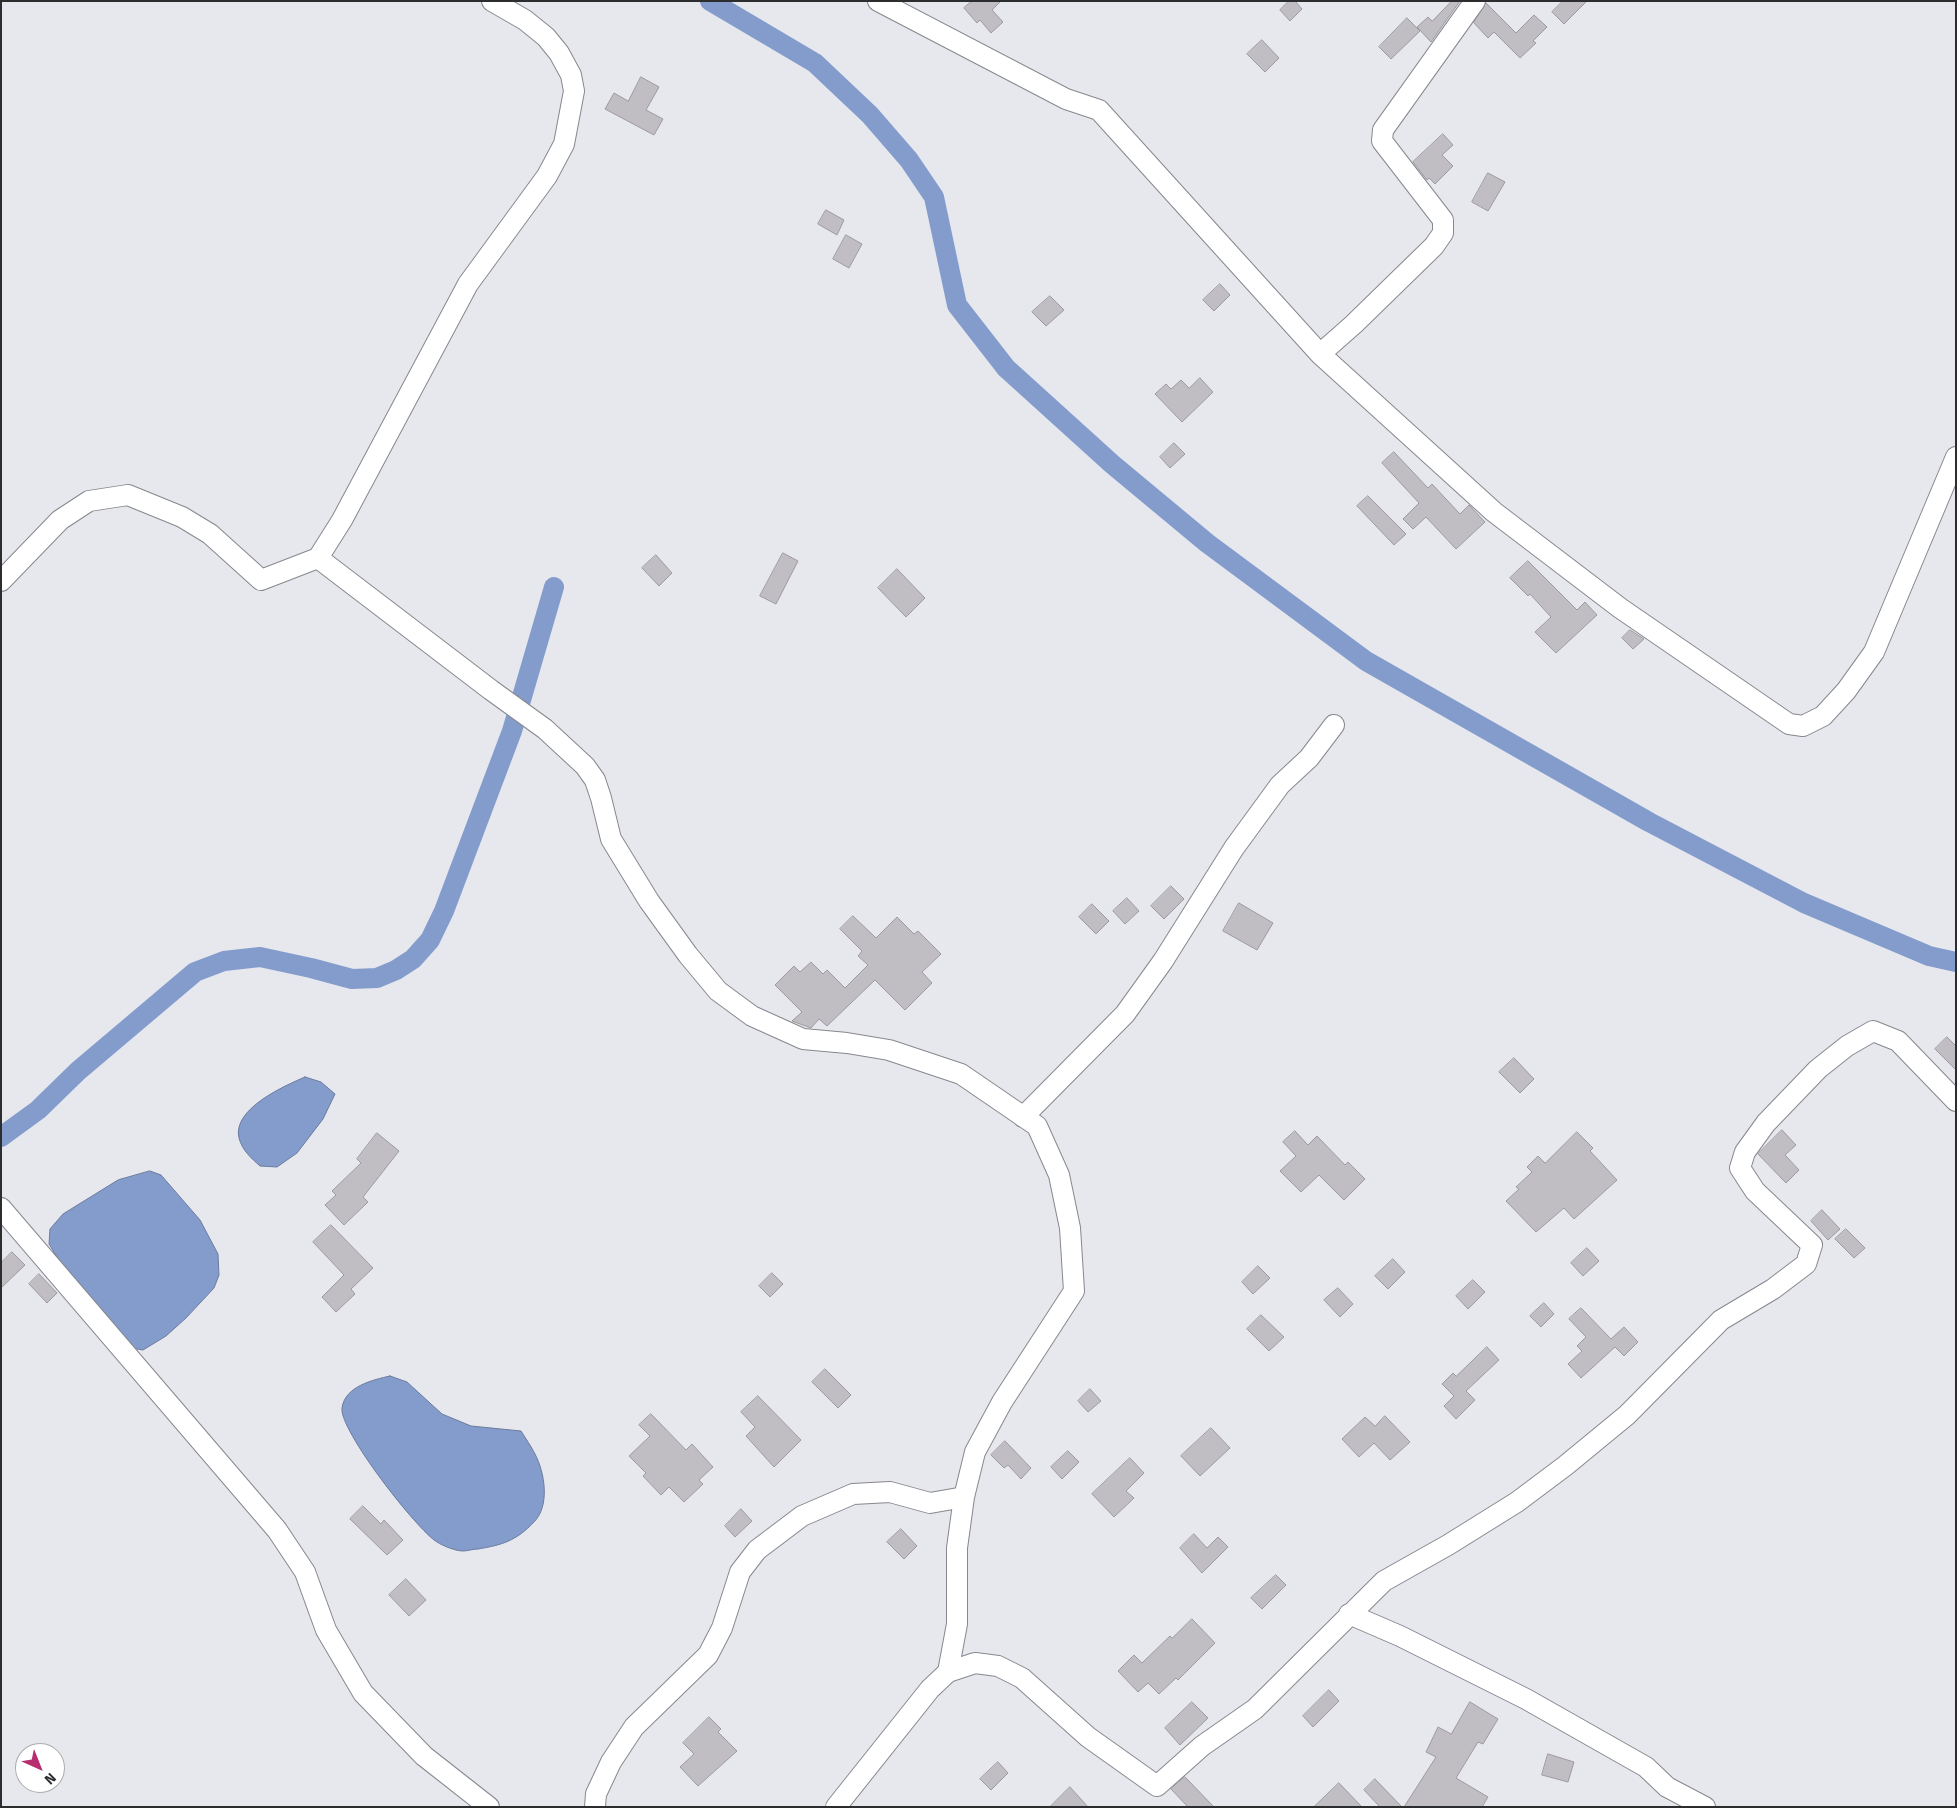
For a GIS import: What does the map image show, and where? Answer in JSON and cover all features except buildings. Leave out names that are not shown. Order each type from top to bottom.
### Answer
[{"type":"street","points":[[1,580],[60,520],[89,501],[128,495],[182,517],[210,534],[261,580],[318,558],[342,520],[468,284],[547,176],[564,144],[574,91],[571,75],[559,53],[546,37],[525,20],[492,1]]},
{"type":"street","points":[[878,1],[1066,99],[1099,110],[1320,354],[1494,512],[1620,608],[1789,724],[1803,726],[1823,716],[1846,691],[1874,652],[1956,457]]},
{"type":"street","points":[[1320,354],[1354,324],[1434,246],[1443,233],[1443,220],[1382,141],[1383,130],[1475,1]]},
{"type":"street","points":[[318,558],[545,729],[585,766],[595,780],[611,839],[649,901],[688,955],[718,991],[752,1016],[803,1039],[847,1042],[889,1050],[961,1074],[1037,1126],[1059,1175],[1070,1228],[1074,1291],[1002,1402],[975,1452],[964,1497],[957,1548],[957,1624],[948,1672]]},
{"type":"street","points":[[1024,1117],[1125,1014],[1163,961],[1234,848],[1280,785],[1309,758],[1334,725]]},
{"type":"street","points":[[836,1807],[930,1689],[948,1672],[975,1662],[998,1666],[1022,1678],[1088,1737],[1157,1786],[1202,1746],[1255,1709],[1384,1581],[1517,1502],[1627,1415],[1721,1320],[1773,1289],[1806,1264],[1812,1245],[1756,1191],[1740,1168],[1745,1152],[1766,1123],[1818,1069],[1847,1046],[1873,1031],[1898,1041],[1956,1101]]},
{"type":"street","points":[[1,1208],[277,1530],[305,1572],[326,1630],[363,1693],[424,1756],[489,1807]]},
{"type":"street","points":[[595,1807],[596,1794],[611,1762],[634,1727],[708,1655],[722,1628],[740,1572],[756,1550],[802,1516],[853,1494],[890,1492],[930,1503],[964,1497]]},
{"type":"street","points":[[1350,1614],[1400,1636],[1526,1699],[1646,1767],[1667,1787],[1706,1807]]},
{"type":"water","points":[[305,1077],[321,1082],[335,1094],[323,1119],[297,1153],[277,1167],[260,1166],[247,1154],[240,1142],[239,1127],[243,1117],[262,1100]]},
{"type":"water","points":[[150,1171],[161,1175],[200,1220],[218,1254],[219,1275],[214,1288],[186,1318],[166,1336],[143,1350],[131,1348],[57,1257],[49,1244],[50,1229],[63,1214],[118,1180]]},
{"type":"water","points":[[390,1376],[407,1382],[442,1414],[471,1426],[521,1431],[532,1448],[541,1470],[544,1498],[539,1515],[521,1534],[502,1544],[460,1551],[437,1542],[427,1534],[397,1500],[365,1457],[353,1437],[344,1420],[342,1408],[344,1400],[354,1389],[368,1382]]},
{"type":"waterway","points":[[710,1],[815,63],[870,115],[909,160],[934,197],[957,305],[1006,368],[1112,464],[1207,543],[1366,661],[1649,822],[1804,903],[1929,956],[1956,962]]},
{"type":"waterway","points":[[1,1137],[38,1110],[78,1071],[195,972],[224,961],[260,957],[352,979],[377,978],[396,970],[413,959],[430,940],[444,911],[512,731],[554,587]]}]
